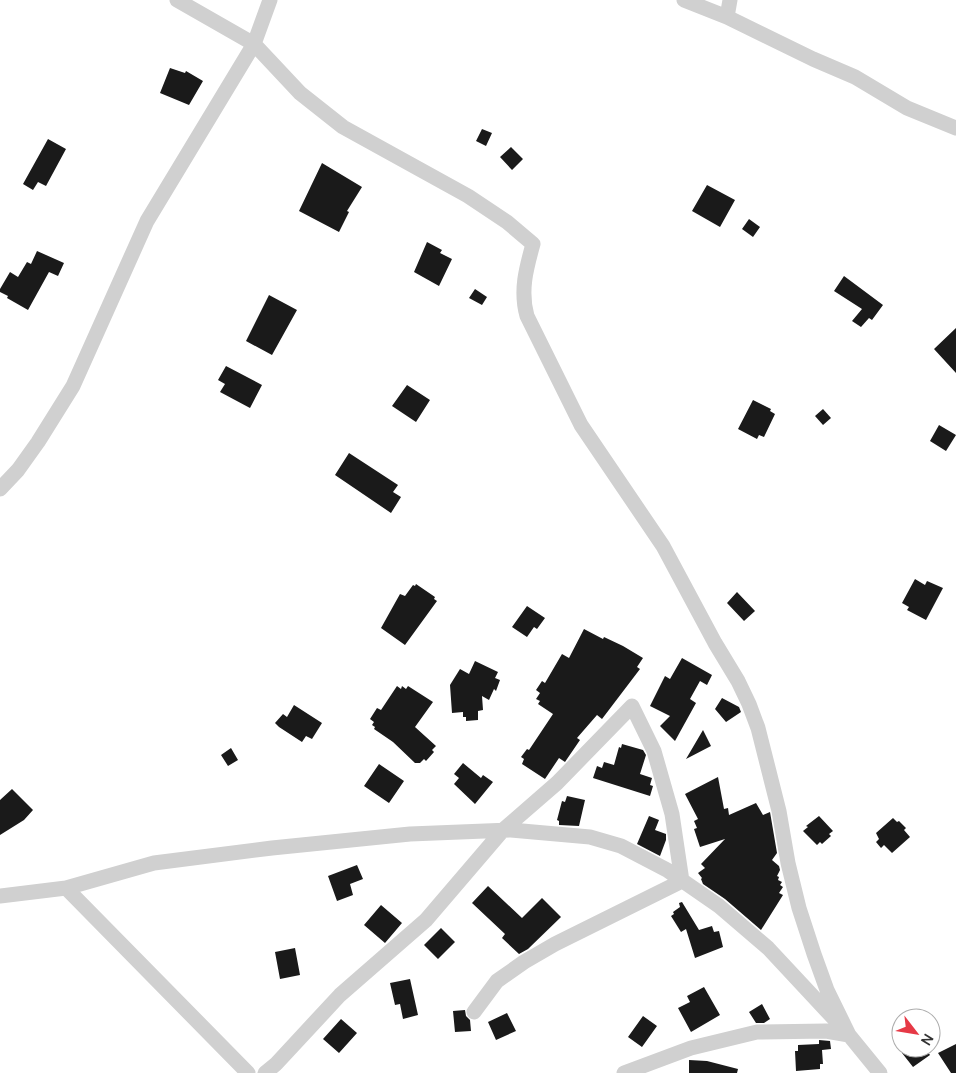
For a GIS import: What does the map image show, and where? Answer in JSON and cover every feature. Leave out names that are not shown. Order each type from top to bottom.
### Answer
[{"type":"street","points":[[177,0],[254,44],[300,93],[343,127],[468,196],[507,222],[533,244],[525,274],[523,294],[527,316],[581,425],[663,546],[749,704],[758,728],[779,811],[788,864],[799,908],[827,990],[849,1035]]},
{"type":"street","points":[[0,489],[18,470],[38,442],[73,386],[147,221],[254,44],[270,0]]},
{"type":"street","points":[[684,0],[727,17],[813,59],[856,77],[907,108],[956,128]]},
{"type":"street","points":[[727,17],[730,0]]},
{"type":"street","points":[[265,1073],[276,1064],[340,995],[426,920],[503,830],[557,783],[632,706],[654,751],[672,814],[682,881]]},
{"type":"street","points":[[0,896],[66,888],[154,863],[272,848],[410,834],[503,830],[590,836],[621,846],[667,870],[719,906],[768,948],[849,1035],[880,1073]]},
{"type":"street","points":[[474,1012],[497,982],[524,962],[555,944],[682,881]]},
{"type":"street","points":[[66,888],[248,1073]]},
{"type":"street","points":[[624,1073],[691,1048],[757,1032],[826,1031],[849,1035]]},
{"type":"building","points":[[170,68],[185,73],[186,71],[203,81],[189,105],[160,93]]},
{"type":"building","points":[[482,129],[492,133],[486,146],[476,141]]},
{"type":"building","points":[[48,139],[66,149],[46,186],[38,182],[33,190],[23,184]]},
{"type":"building","points":[[511,147],[523,159],[512,170],[500,157]]},
{"type":"building","points":[[322,163],[362,187],[347,211],[349,212],[339,232],[299,211]]},
{"type":"building","points":[[707,185],[735,200],[720,227],[692,211]]},
{"type":"building","points":[[749,219],[760,227],[753,237],[742,229]]},
{"type":"building","points":[[427,242],[442,250],[440,253],[452,259],[439,286],[414,272]]},
{"type":"building","points":[[37,251],[64,263],[58,276],[49,272],[28,310],[7,298],[8,296],[0,292],[0,289],[10,272],[18,277],[27,262],[31,264]]},
{"type":"building","points":[[844,276],[883,305],[872,320],[869,318],[861,327],[852,321],[862,309],[834,291]]},
{"type":"building","points":[[475,289],[487,297],[482,305],[469,298]]},
{"type":"building","points":[[269,295],[297,310],[272,355],[246,341]]},
{"type":"building","points":[[956,328],[956,373],[934,349]]},
{"type":"building","points":[[226,366],[262,385],[250,408],[220,392],[225,384],[218,380]]},
{"type":"building","points":[[407,385],[430,400],[416,422],[392,406]]},
{"type":"building","points":[[753,400],[771,409],[770,411],[775,414],[764,437],[759,435],[757,439],[738,429]]},
{"type":"building","points":[[823,409],[831,418],[823,425],[815,416]]},
{"type":"building","points":[[939,425],[956,435],[946,451],[930,441]]},
{"type":"building","points":[[349,453],[398,485],[393,492],[401,497],[391,513],[335,475]]},
{"type":"building","points":[[915,579],[925,585],[927,581],[943,588],[926,620],[907,610],[909,607],[902,603]]},
{"type":"building","points":[[416,584],[435,597],[434,599],[437,601],[405,645],[381,628],[400,594],[405,596],[413,585],[415,586]]},
{"type":"building","points":[[737,592],[755,611],[744,621],[727,603]]},
{"type":"building","points":[[527,606],[545,618],[537,629],[534,627],[527,637],[512,627]]},
{"type":"building","points":[[584,629],[603,639],[604,637],[623,646],[643,658],[637,667],[640,669],[602,719],[597,715],[577,738],[580,740],[565,762],[559,758],[545,779],[522,764],[524,759],[521,757],[527,749],[529,750],[553,714],[538,704],[540,701],[536,699],[540,693],[536,690],[542,681],[545,683],[562,654],[569,658]]},
{"type":"building","points":[[682,658],[712,675],[707,685],[700,681],[690,699],[696,703],[675,741],[660,726],[670,716],[650,706],[665,676],[670,679]]},
{"type":"building","points":[[475,661],[498,672],[495,678],[500,680],[496,691],[494,689],[489,700],[482,696],[483,710],[478,711],[478,720],[466,721],[466,717],[463,717],[463,712],[452,713],[450,685],[460,669],[469,674]]},
{"type":"building","points":[[397,686],[401,689],[402,686],[406,689],[408,686],[433,702],[415,727],[436,746],[432,750],[434,752],[426,761],[424,759],[420,763],[415,763],[393,742],[374,729],[375,727],[372,725],[374,722],[370,719],[377,708],[381,710]]},
{"type":"building","points":[[722,698],[739,707],[741,712],[726,722],[715,709]]},
{"type":"building","points":[[294,705],[322,723],[312,739],[306,736],[302,742],[275,723],[283,714],[287,717]]},
{"type":"building","points":[[703,730],[711,746],[686,759]]},
{"type":"building","points":[[622,744],[643,750],[646,755],[640,774],[652,778],[650,785],[653,786],[650,796],[593,778],[597,766],[602,768],[604,762],[614,765],[619,747],[621,748]]},
{"type":"building","points":[[231,748],[238,760],[228,766],[221,755]]},
{"type":"building","points":[[463,763],[481,778],[483,775],[493,782],[475,804],[454,784],[459,778],[454,774]]},
{"type":"building","points":[[379,764],[404,781],[389,803],[364,786]]},
{"type":"building","points":[[718,777],[724,809],[728,808],[729,815],[756,803],[763,815],[770,812],[777,853],[772,860],[779,866],[780,870],[777,876],[779,877],[778,880],[782,882],[780,885],[783,887],[779,893],[783,895],[761,930],[725,899],[703,884],[702,878],[698,873],[705,868],[701,864],[725,839],[700,847],[694,829],[697,828],[694,821],[698,819],[685,794]]},
{"type":"building","points":[[12,789],[33,810],[24,820],[0,835],[0,800]]},
{"type":"building","points":[[567,796],[585,800],[579,826],[559,825],[557,820],[562,801],[565,802]]},
{"type":"building","points":[[649,816],[659,820],[655,830],[666,834],[666,840],[660,856],[637,844]]},
{"type":"building","points":[[819,816],[833,831],[829,834],[831,836],[822,844],[820,842],[817,845],[803,831],[808,827],[806,826]]},
{"type":"building","points":[[893,818],[906,828],[904,830],[910,837],[892,853],[884,845],[881,848],[876,842],[879,839],[876,833]]},
{"type":"building","points":[[357,865],[363,879],[350,884],[353,895],[337,901],[328,876]]},
{"type":"building","points":[[488,886],[522,918],[542,898],[561,917],[528,949],[519,954],[502,938],[505,934],[472,903]]},
{"type":"building","points":[[682,902],[699,930],[712,926],[714,932],[719,931],[723,947],[695,958],[686,929],[681,932],[671,916],[680,907],[679,903]]},
{"type":"building","points":[[381,905],[402,923],[385,943],[364,925]]},
{"type":"building","points":[[441,928],[455,942],[438,959],[424,945]]},
{"type":"building","points":[[295,948],[300,975],[280,979],[275,952]]},
{"type":"building","points":[[410,979],[418,1015],[403,1019],[400,1004],[395,1005],[390,983]]},
{"type":"building","points":[[704,987],[720,1015],[691,1032],[678,1008],[690,1002],[687,996]]},
{"type":"building","points":[[762,1004],[770,1019],[764,1023],[756,1023],[749,1012]]},
{"type":"building","points":[[465,1010],[466,1016],[470,1020],[471,1031],[455,1032],[453,1011]]},
{"type":"building","points":[[507,1013],[516,1031],[496,1040],[488,1022]]},
{"type":"building","points":[[643,1016],[657,1026],[642,1047],[628,1037]]},
{"type":"building","points":[[341,1019],[357,1033],[339,1053],[323,1039]]},
{"type":"building","points":[[819,1040],[830,1041],[831,1049],[822,1050],[823,1064],[820,1064],[820,1069],[796,1071],[795,1051],[798,1051],[798,1045],[819,1044]]},
{"type":"building","points":[[956,1044],[956,1073],[951,1073],[941,1058],[941,1052]]},
{"type":"building","points":[[906,1058],[926,1058],[913,1067]]},
{"type":"building","points":[[689,1060],[707,1061],[738,1069],[737,1073],[689,1073]]}]
